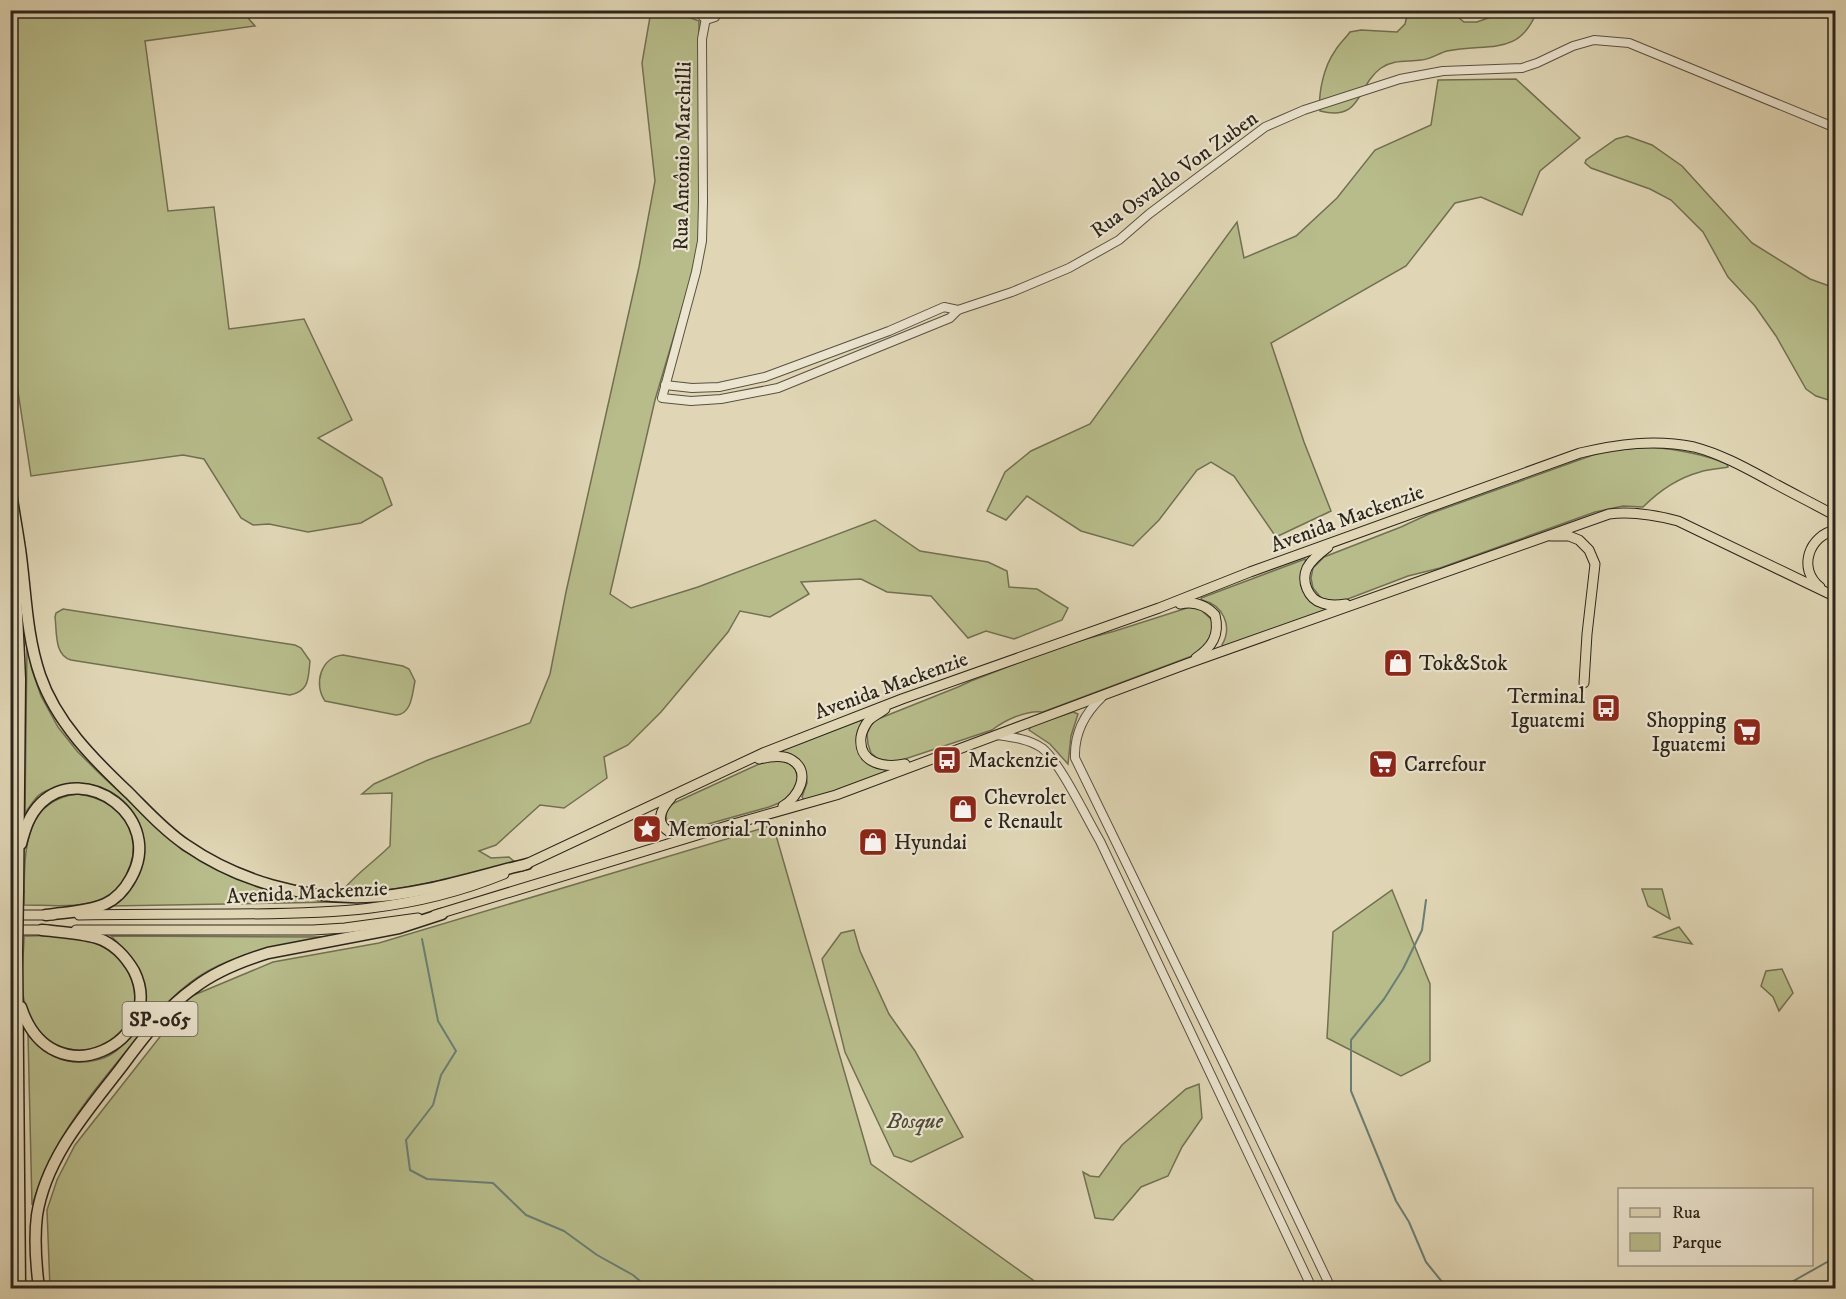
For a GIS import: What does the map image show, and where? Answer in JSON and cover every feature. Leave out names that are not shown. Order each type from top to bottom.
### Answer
[{"type":"highway","points":[[10,486],[32,644],[45,688],[64,722],[88,752],[161,825],[185,845],[244,877],[325,896],[368,897],[430,888],[527,864]]},
{"type":"highway","points":[[10,513],[20,679],[16,877],[18,891],[20,1288]]},
{"type":"highway","points":[[16,877],[20,844],[27,822],[42,802],[55,794],[70,790],[98,793],[125,810],[133,820],[138,832],[140,852],[135,871],[126,887],[108,903],[46,915]]},
{"type":"highway","name":"SP-065","points":[[39,1288],[37,1215],[53,1164],[71,1133],[142,1041],[175,1003],[208,978],[248,959],[268,953],[399,928],[442,914]]},
{"type":"highway","points":[[17,995],[25,1018],[37,1038],[67,1055],[101,1053],[121,1040],[134,1022],[139,987],[134,971],[123,955],[99,939],[42,930]]},
{"type":"highway","points":[[19,1166],[26,1288]]},
{"type":"main road","name":"Avenida Mackenzie","points":[[10,915],[309,914],[370,909],[431,898],[472,886],[527,864],[763,753],[902,699],[1580,453],[1613,445],[1654,442],[1695,448],[1733,462],[1836,516]]},
{"type":"main road","name":"Avenida Mackenzie","points":[[10,930],[313,930],[375,925],[442,914],[687,838],[836,795],[1189,663],[1609,514],[1632,512],[1658,516],[1697,530],[1834,597]]},
{"type":"main road","points":[[1834,597],[1816,584],[1809,573],[1807,562],[1813,544],[1825,533],[1836,530]]},
{"type":"main road","points":[[1542,536],[1569,536],[1579,540],[1589,550],[1595,564],[1584,683]]},
{"type":"main road","points":[[1335,542],[1317,556],[1308,567],[1305,576],[1307,590],[1314,599],[1322,603],[1359,604]]},
{"type":"main road","points":[[1158,608],[1194,603],[1202,605],[1215,615],[1217,630],[1215,639],[1211,646],[1189,663]]},
{"type":"main road","points":[[902,699],[869,720],[862,736],[863,751],[867,758],[881,765],[901,765],[926,760]]},
{"type":"main road","points":[[733,767],[771,757],[791,759],[797,765],[802,783],[797,794],[790,802],[770,813]]},
{"type":"main road","points":[[675,795],[663,808],[660,816],[661,825],[666,831],[687,838]]},
{"type":"street","points":[[699,10],[706,18],[715,17],[719,10]]},
{"type":"street","name":"Rua Antônio Marchilli","points":[[662,398],[696,272],[702,241],[704,202],[702,39],[706,18]]},
{"type":"street","name":"Rua Osvaldo Von Zuben","points":[[662,398],[691,401],[721,399],[778,388],[950,318],[958,310],[1012,292],[1069,268],[1119,240],[1157,208],[1265,128],[1345,96],[1400,80],[1443,71],[1522,68],[1573,46],[1594,40],[1629,43],[1836,128]]},
{"type":"street","name":"Rua Osvaldo Von Zuben","points":[[665,385],[692,388],[719,387],[765,377],[880,334],[944,307],[958,310]]},
{"type":"street","points":[[1106,694],[1092,706],[1083,720],[1074,745],[1075,758],[1331,1288]]},
{"type":"street","points":[[995,735],[1013,737],[1042,749],[1052,759],[1070,787],[1100,841],[1312,1288]]},
{"type":"green space","points":[[10,11],[242,11],[255,26],[145,41],[168,211],[214,207],[229,329],[304,319],[352,420],[318,438],[382,478],[392,505],[361,523],[308,532],[269,524],[253,525],[241,518],[204,459],[183,455],[31,476],[10,340]]},
{"type":"green space","points":[[651,11],[672,11],[699,21],[699,241],[689,285],[655,400],[610,594],[631,608],[698,587],[875,520],[920,551],[988,562],[1007,571],[1009,587],[1037,589],[1068,608],[1062,620],[1014,639],[986,631],[968,638],[931,596],[887,592],[861,579],[801,582],[809,594],[770,617],[740,611],[728,632],[661,712],[628,745],[604,757],[607,778],[564,808],[540,805],[496,845],[479,851],[491,858],[509,857],[516,863],[444,880],[352,897],[344,889],[390,846],[392,793],[362,794],[374,784],[428,760],[530,723],[550,674],[566,592],[639,267],[655,181],[642,63]]},
{"type":"green space","points":[[1408,11],[1451,11],[1464,22],[1477,22],[1498,11],[1537,11],[1530,26],[1521,36],[1511,42],[1447,51],[1424,60],[1391,63],[1373,75],[1352,107],[1334,113],[1320,111],[1321,88],[1328,64],[1350,32],[1361,30],[1397,32],[1405,24]]},
{"type":"green space","points":[[1516,79],[1580,138],[1540,171],[1522,215],[1481,197],[1455,203],[1406,266],[1271,343],[1304,442],[1331,511],[1276,537],[1234,476],[1211,462],[1197,470],[1159,520],[1133,546],[1081,531],[1027,496],[1006,520],[987,511],[1005,472],[1031,451],[1090,424],[1237,222],[1244,258],[1296,236],[1337,198],[1375,150],[1431,125],[1438,80]]},
{"type":"green space","points":[[1627,136],[1652,145],[1682,166],[1752,243],[1810,279],[1835,288],[1835,337],[1831,341],[1835,350],[1835,402],[1816,396],[1806,389],[1776,336],[1755,306],[1728,277],[1703,232],[1671,200],[1650,189],[1591,168],[1585,163],[1616,139]]},
{"type":"green space","points":[[1648,447],[1698,454],[1727,464],[1728,467],[1703,471],[1677,481],[1662,490],[1643,507],[1623,506],[1595,512],[1440,568],[1408,576],[1340,602],[1322,599],[1313,588],[1311,578],[1313,568],[1324,557],[1429,514],[1593,455],[1606,451]]},
{"type":"green space","points":[[1305,559],[1306,563],[1301,578],[1329,611],[1224,649],[1222,645],[1226,624],[1224,617],[1216,606],[1201,598]]},
{"type":"green space","points":[[10,600],[13,694],[11,893],[10,893]]},
{"type":"green space","points":[[1190,607],[1199,608],[1213,621],[1213,640],[1192,656],[1043,712],[1023,714],[1009,719],[992,730],[896,762],[878,759],[871,753],[867,734],[871,725],[878,719],[1067,644]]},
{"type":"green space","points":[[63,609],[295,645],[301,648],[310,661],[307,683],[297,693],[290,695],[71,660],[62,653],[57,642],[55,617],[56,613]]},
{"type":"green space","points":[[27,644],[32,670],[41,696],[58,727],[77,751],[100,774],[182,850],[232,877],[288,895],[339,902],[111,906],[132,887],[142,866],[144,843],[138,822],[126,804],[108,790],[86,784],[61,786],[39,795],[25,813]]},
{"type":"green space","points":[[343,655],[409,669],[415,681],[410,702],[405,711],[396,715],[325,701],[320,687],[321,672],[329,661]]},
{"type":"green space","points":[[1073,712],[1078,714],[1071,736],[1068,764],[1050,744],[1029,730],[1031,726]]},
{"type":"green space","points":[[861,720],[863,724],[860,729],[871,765],[885,769],[885,772],[804,800],[802,797],[807,783],[806,772],[781,750]]},
{"type":"green space","points":[[773,760],[790,764],[797,774],[798,787],[784,801],[683,831],[669,826],[667,813],[674,803],[759,764]]},
{"type":"green space","points":[[78,794],[105,803],[125,819],[131,830],[133,842],[133,856],[128,871],[113,893],[96,901],[65,906],[24,905],[26,852],[35,820],[45,808],[59,799]]},
{"type":"green space","points":[[773,825],[871,1164],[1044,1288],[50,1288],[47,1210],[57,1180],[75,1145],[179,1015],[175,1003],[273,962],[379,943]]},
{"type":"green space","points":[[1642,889],[1662,889],[1670,919],[1648,906]]},
{"type":"green space","points":[[1392,890],[1430,984],[1430,1061],[1401,1076],[1327,1038],[1333,932]]},
{"type":"green space","points":[[1679,927],[1692,944],[1654,937]]},
{"type":"green space","name":"Bosque","points":[[854,930],[860,951],[889,1014],[915,1051],[963,1137],[911,1162],[894,1156],[845,1052],[822,959],[841,933]]},
{"type":"green space","points":[[24,936],[76,937],[106,948],[118,958],[131,978],[135,1003],[128,1023],[115,1038],[96,1048],[75,1050],[55,1044],[37,1029],[23,996]]},
{"type":"green space","points":[[111,936],[331,937],[299,942],[237,958],[208,971],[176,994],[112,1069],[72,1122],[48,1163],[32,1205],[28,1035],[47,1052],[69,1061],[87,1062],[104,1058],[119,1048],[129,1033],[142,999],[144,986],[141,974],[134,962]]},
{"type":"green space","points":[[1782,969],[1793,993],[1779,1011],[1773,997],[1761,986],[1766,971]]},
{"type":"green space","points":[[1199,1084],[1202,1118],[1182,1147],[1168,1176],[1141,1187],[1113,1220],[1095,1218],[1083,1172],[1099,1177],[1122,1145],[1186,1089]]},
{"type":"green space","points":[[10,1109],[12,1109],[12,1288],[10,1288]]},
{"type":"waterway","points":[[1426,900],[1422,930],[1403,969],[1384,999],[1351,1040],[1351,1091],[1396,1201],[1409,1222],[1426,1262],[1447,1288]]},
{"type":"waterway","points":[[422,939],[438,1021],[456,1051],[441,1075],[433,1105],[406,1140],[410,1170],[427,1179],[493,1183],[526,1215],[564,1231],[597,1255],[633,1275],[648,1288]]},
{"type":"waterway","points":[[1781,1288],[1836,1257]]},
{"type":"place","name":"Tok&Stok","points":[[1398,663]]},
{"type":"place","name":"Terminal Iguatemi","points":[[1606,708]]},
{"type":"place","name":"Shopping Iguatemi","points":[[1747,732]]},
{"type":"place","name":"Mackenzie","points":[[947,760]]},
{"type":"place","name":"Carrefour","points":[[1383,764]]},
{"type":"place","name":"Chevrolet e Renault","points":[[963,809]]},
{"type":"place","name":"Memorial Toninho","points":[[647,829]]},
{"type":"place","name":"Hyundai","points":[[873,842]]}]
